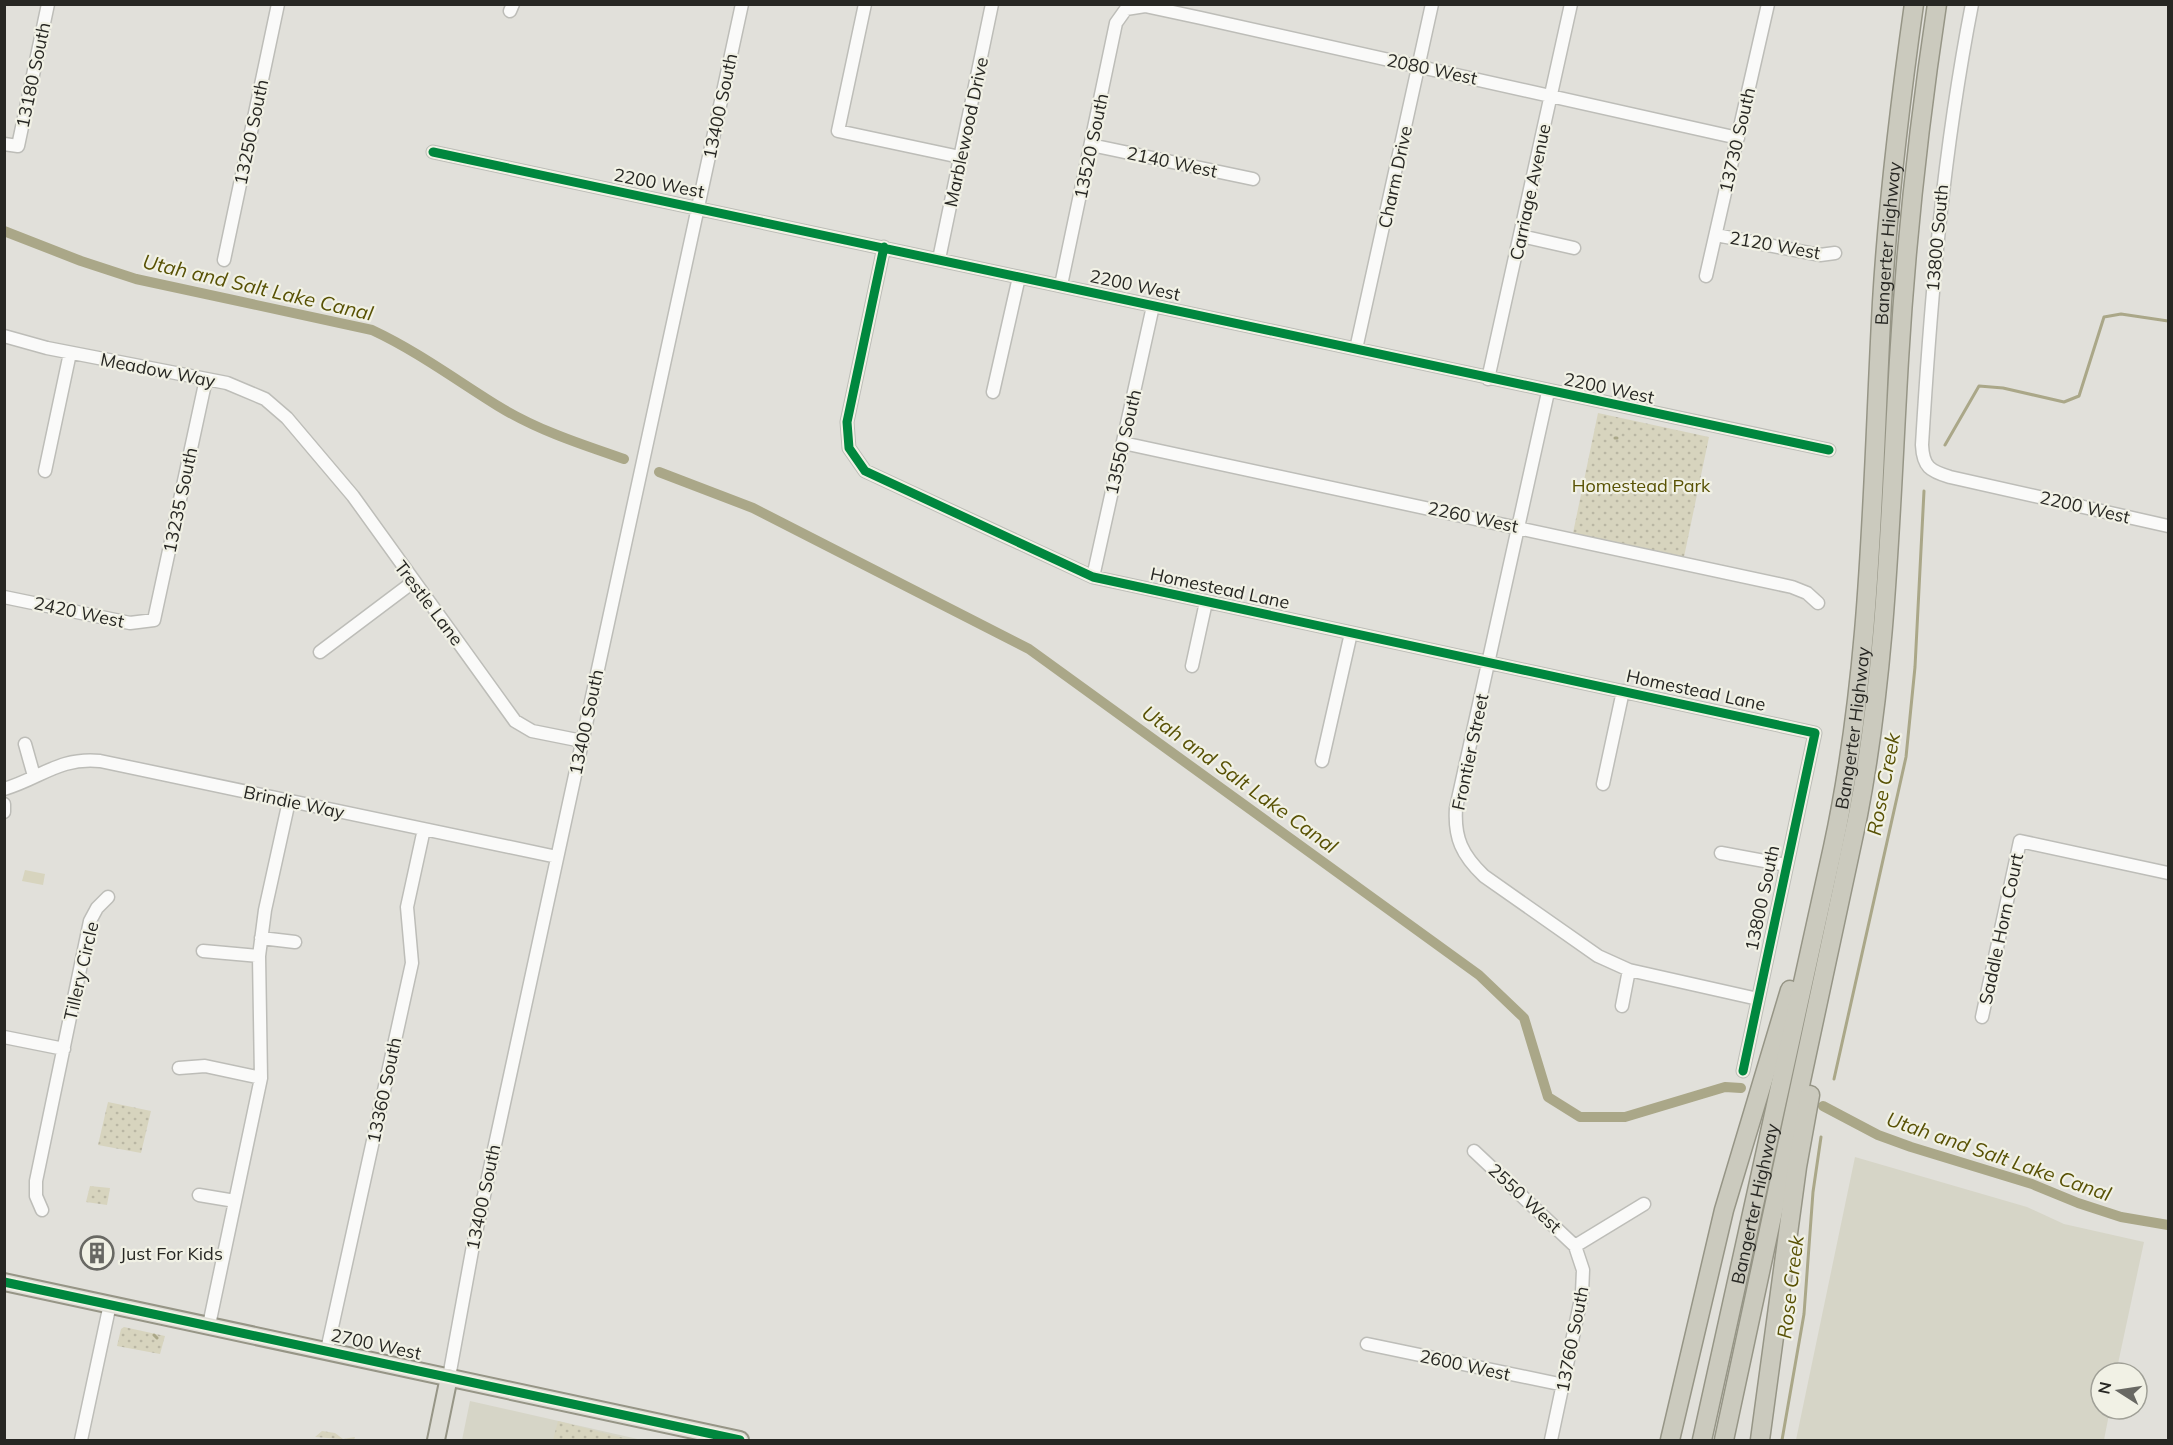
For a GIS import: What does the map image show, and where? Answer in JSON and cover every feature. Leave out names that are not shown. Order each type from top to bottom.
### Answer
[{"type":"highway","points":[[1900,104],[1904,4]]},
{"type":"highway","name":"Bangerter Highway","points":[[1702,1440],[1833,847],[1852,747],[1864,652],[1885,258],[1900,104],[1914,4]]},
{"type":"highway","name":"Bangerter Highway","points":[[1724,1440],[1865,780],[1880,668],[1904,277],[1929,56],[1939,4]]},
{"type":"highway","points":[[1670,1440],[1724,1210],[1833,847]]},
{"type":"highway","points":[[1760,1440],[1797,1167],[1838,909]]},
{"type":"main road","name":"2700 West","points":[[4,1282],[327,1350],[733,1440]]},
{"type":"main road","name":"13400 South","points":[[436,1440],[449,1377]]},
{"type":"street","name":"13180 South","points":[[4,144],[18,146],[48,4]]},
{"type":"street","name":"13250 South","points":[[224,260],[279,4]]},
{"type":"street","name":"13400 South","points":[[449,1377],[472,1251],[556,857],[742,4]]},
{"type":"street","points":[[865,4],[838,131],[960,157]]},
{"type":"street","name":"Marblewood Drive","points":[[939,259],[992,4]]},
{"type":"street","points":[[1201,18],[1204,4]]},
{"type":"street","name":"Charm Drive","points":[[1356,350],[1432,4]]},
{"type":"street","name":"Carriage Avenue","points":[[1488,379],[1571,4]]},
{"type":"street","name":"13730 South","points":[[1706,276],[1768,4]]},
{"type":"street","name":"13800 South","points":[[1931,471],[1924,460],[1922,446],[1934,258],[1944,166],[1972,4]]},
{"type":"street","name":"2080 West","points":[[1126,9],[1145,6],[1738,138]]},
{"type":"street","name":"13520 South","points":[[1061,285],[1116,24],[1126,9]]},
{"type":"street","name":"2140 West","points":[[1091,145],[1253,179]]},
{"type":"street","name":"2200 West","points":[[433,152],[683,206],[699,207],[1548,392],[1829,450]]},
{"type":"street","name":"2120 West","points":[[1716,235],[1820,255],[1835,253]]},
{"type":"street","points":[[1521,236],[1574,248]]},
{"type":"street","name":"Homestead Lane","points":[[884,247],[847,422],[849,447],[865,471],[1093,577],[1815,733]]},
{"type":"street","points":[[993,392],[1019,277]]},
{"type":"street","name":"13550 South","points":[[1093,577],[1153,306]]},
{"type":"street","name":"Meadow Way","points":[[4,336],[70,353],[206,379],[254,392],[277,408],[298,430]]},
{"type":"street","points":[[45,471],[70,353]]},
{"type":"street","name":"13235 South","points":[[154,620],[206,379]]},
{"type":"street","name":"Frontier Street","points":[[1548,392],[1456,808],[1455,829],[1459,845],[1468,861],[1484,876],[1598,956],[1629,970],[1758,999]]},
{"type":"street","name":"Trestle Lane","points":[[298,430],[353,496],[412,582],[515,721],[532,731],[582,741]]},
{"type":"street","name":"2260 West","points":[[1123,443],[1792,587],[1807,593],[1818,603]]},
{"type":"street","name":"2200 West","points":[[1931,471],[2169,526]]},
{"type":"street","points":[[320,652],[412,582]]},
{"type":"street","name":"2420 West","points":[[4,597],[130,623],[154,620]]},
{"type":"street","points":[[1192,666],[1206,602]]},
{"type":"street","points":[[1322,760],[1351,633]]},
{"type":"street","points":[[1603,784],[1623,691]]},
{"type":"street","name":"13800 South","points":[[1743,1071],[1815,733]]},
{"type":"street","points":[[25,744],[34,776]]},
{"type":"street","name":"Brindie Way","points":[[4,789],[65,763],[92,760],[556,857]]},
{"type":"street","points":[[209,1325],[261,1078],[259,956],[289,801]]},
{"type":"street","points":[[4,804],[4,812]]},
{"type":"street","name":"13360 South","points":[[327,1350],[412,963],[407,907],[424,829]]},
{"type":"street","name":"Saddle Horn Court","points":[[1982,1017],[2020,841],[2169,873]]},
{"type":"street","points":[[1721,853],[1786,865]]},
{"type":"street","name":"Tillery Circle","points":[[42,1210],[36,1196],[36,1181],[90,921],[97,908],[108,897]]},
{"type":"street","points":[[261,938],[295,942]]},
{"type":"street","points":[[203,951],[259,956]]},
{"type":"street","points":[[1622,1006],[1629,970]]},
{"type":"street","points":[[4,1037],[64,1049]]},
{"type":"street","points":[[179,1068],[205,1066],[261,1078]]},
{"type":"street","name":"2550 West","points":[[1474,1151],[1575,1246]]},
{"type":"street","points":[[199,1195],[235,1201]]},
{"type":"street","points":[[1575,1246],[1644,1204]]},
{"type":"street","name":"13760 South","points":[[1551,1440],[1583,1282],[1583,1270],[1575,1246]]},
{"type":"street","points":[[81,1440],[110,1304]]},
{"type":"street","name":"2600 West","points":[[1367,1344],[1563,1385]]},
{"type":"shaded area","points":[[1855,1157],[2027,1207],[2064,1224],[2144,1242],[2119,1361],[2089,1361],[2089,1421],[2108,1421],[2104,1440],[1796,1440]]},
{"type":"shaded area","points":[[470,1401],[642,1440],[462,1440]]},
{"type":"green space","name":"Homestead Park","points":[[1598,413],[1709,437],[1684,557],[1573,533]]},
{"type":"green space","points":[[25,870],[45,874],[43,885],[22,881]]},
{"type":"green space","points":[[108,1102],[151,1111],[141,1153],[98,1145]]},
{"type":"green space","points":[[90,1186],[110,1188],[107,1205],[86,1202]]},
{"type":"green space","points":[[124,1327],[165,1336],[160,1354],[117,1346],[121,1329]]},
{"type":"green space","points":[[558,1421],[631,1440],[553,1440]]},
{"type":"green space","points":[[322,1431],[335,1433],[343,1439],[355,1437],[354,1440],[315,1437]]},
{"type":"waterway","name":"Utah and Salt Lake Canal","points":[[4,231],[81,261],[136,279],[372,330],[421,356],[513,415],[559,436],[624,459]]},
{"type":"waterway","name":"Rose Creek","points":[[1945,445],[1979,386],[2003,388],[2064,402],[2079,396],[2104,317],[2121,314],[2168,321]]},
{"type":"waterway","name":"Utah and Salt Lake Canal","points":[[659,472],[753,508],[1029,649],[1479,975],[1524,1018],[1548,1097],[1580,1117],[1625,1117],[1725,1087],[1741,1088]]},
{"type":"waterway","name":"Rose Creek","points":[[1834,1079],[1906,757],[1915,667],[1924,491]]},
{"type":"waterway","name":"Utah and Salt Lake Canal","points":[[1823,1106],[1878,1135],[1911,1147],[2032,1184],[2078,1203],[2121,1217],[2168,1225]]},
{"type":"waterway","name":"Rose Creek","points":[[1782,1440],[1804,1314],[1813,1192],[1821,1137]]},
{"type":"waterway","points":[[154,1335],[157,1338]]},
{"type":"cycle path","points":[[433,152],[1829,450]]},
{"type":"cycle path","points":[[884,247],[847,422],[849,448],[865,471],[1093,577],[1815,733],[1743,1071]]},
{"type":"cycle path","points":[[4,1282],[740,1440]]},
{"type":"place","name":"Just For Kids","points":[[97,1253]]}]
